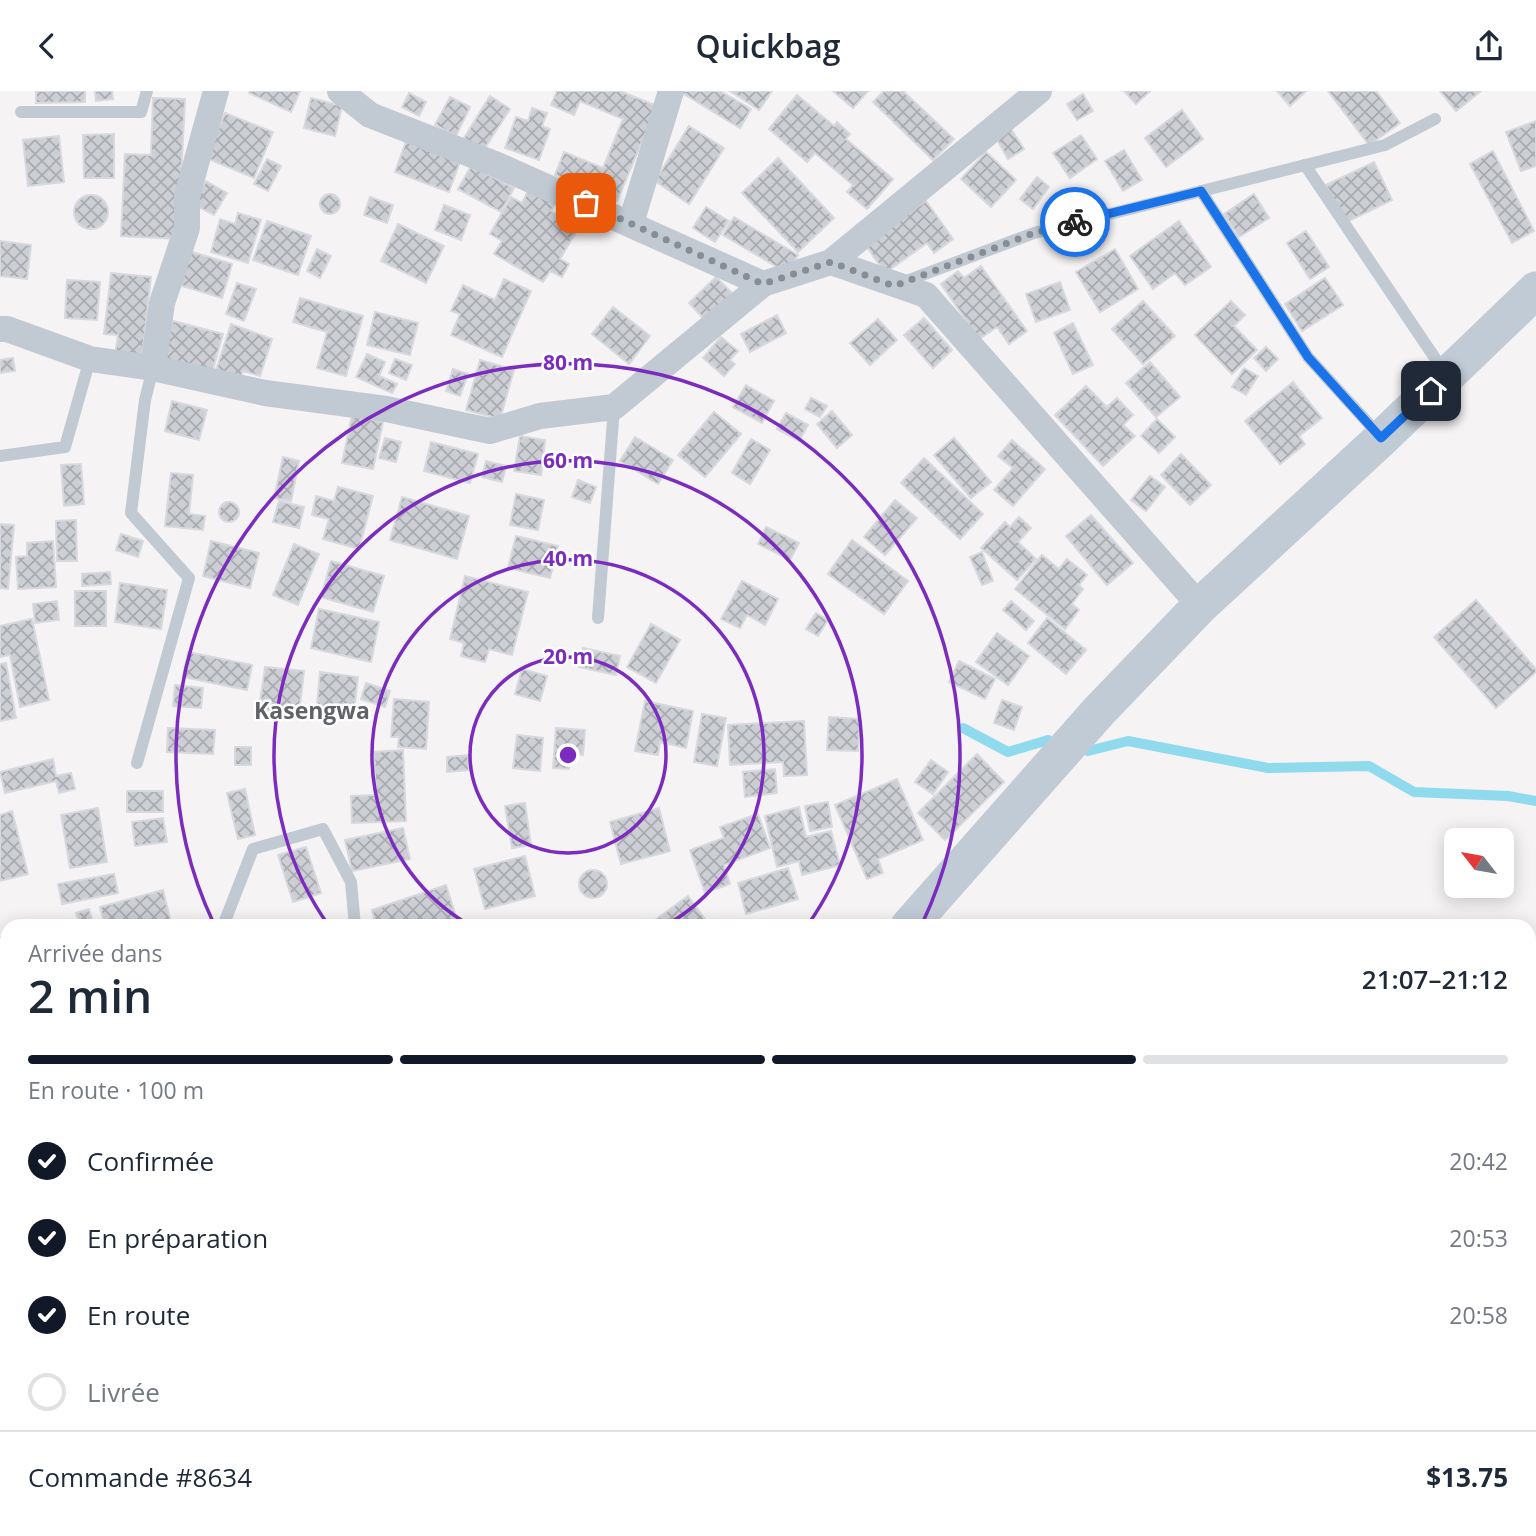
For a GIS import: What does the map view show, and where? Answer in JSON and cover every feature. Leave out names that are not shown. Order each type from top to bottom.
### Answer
[{"type":"street","points":[[153,368],[162,303],[187,228],[187,197],[216,91]]},
{"type":"street","points":[[340,91],[370,115],[495,164],[763,284]]},
{"type":"street","points":[[631,223],[671,91]]},
{"type":"street","points":[[0,329],[7,329],[90,359],[153,368],[265,393],[386,409],[490,431],[540,416],[614,407],[763,284],[831,262],[1039,91]]},
{"type":"street","points":[[831,262],[926,295],[1200,606]]},
{"type":"street","points":[[915,919],[1099,711],[1200,606],[1536,290]]},
{"type":"lane","points":[[21,112],[141,112],[147,91]]},
{"type":"lane","points":[[894,286],[1034,233],[1385,145],[1435,119]]},
{"type":"lane","points":[[1305,165],[1447,376]]},
{"type":"lane","points":[[1201,191],[1308,357],[1381,438]]},
{"type":"lane","points":[[0,456],[65,447],[90,359]]},
{"type":"lane","points":[[137,763],[189,578],[131,513],[145,400],[153,368]]},
{"type":"lane","points":[[598,618],[614,407]]},
{"type":"lane","points":[[226,919],[253,849],[323,829],[351,882],[354,919]]},
{"type":"building","points":[[36,91],[85,91],[85,102],[36,103]]},
{"type":"building","points":[[95,91],[112,91],[113,99],[96,101]]},
{"type":"building","points":[[300,91],[291,112],[249,93]]},
{"type":"building","points":[[557,91],[620,91],[657,106],[617,201],[555,175],[564,152],[603,168],[623,119],[580,101],[574,115],[551,105]]},
{"type":"building","points":[[679,91],[720,91],[751,109],[740,128]]},
{"type":"building","points":[[730,91],[772,91],[759,110]]},
{"type":"building","points":[[833,91],[868,91],[853,108]]},
{"type":"building","points":[[884,91],[903,91],[954,139],[933,160],[873,102]]},
{"type":"building","points":[[1124,91],[1150,91],[1136,104]]},
{"type":"building","points":[[1277,91],[1306,91],[1290,106]]},
{"type":"building","points":[[1328,91],[1376,91],[1400,123],[1369,145]]},
{"type":"building","points":[[1440,91],[1481,91],[1456,111]]},
{"type":"building","points":[[409,93],[426,102],[419,116],[402,107]]},
{"type":"building","points":[[1083,94],[1093,111],[1077,120],[1067,104]]},
{"type":"building","points":[[797,95],[834,126],[837,122],[850,134],[846,139],[893,179],[867,209],[847,192],[853,185],[815,153],[807,162],[769,129]]},
{"type":"building","points":[[490,96],[510,109],[483,151],[464,138]]},
{"type":"building","points":[[450,97],[470,107],[456,136],[435,125]]},
{"type":"building","points":[[153,98],[185,99],[178,239],[121,236],[125,154],[151,155]]},
{"type":"building","points":[[311,98],[342,106],[335,136],[304,128]]},
{"type":"building","points":[[532,108],[547,113],[542,126],[550,129],[539,160],[505,148],[516,117],[528,121]]},
{"type":"building","points":[[1182,110],[1203,139],[1166,167],[1145,138]]},
{"type":"building","points":[[225,113],[273,132],[254,178],[206,158]]},
{"type":"building","points":[[1536,121],[1536,166],[1521,171],[1506,132]]},
{"type":"building","points":[[689,126],[724,148],[689,204],[655,181]]},
{"type":"building","points":[[1011,129],[1024,149],[1008,159],[996,138]]},
{"type":"building","points":[[114,134],[114,178],[84,178],[83,135]]},
{"type":"building","points":[[1081,135],[1097,159],[1070,178],[1053,153]]},
{"type":"building","points":[[59,136],[64,182],[28,186],[23,140]]},
{"type":"building","points":[[408,136],[462,156],[449,192],[395,172]]},
{"type":"building","points":[[1124,150],[1142,180],[1123,191],[1105,161]]},
{"type":"building","points":[[1493,151],[1534,231],[1512,243],[1470,164]]},
{"type":"building","points":[[986,152],[1016,180],[991,207],[961,179]]},
{"type":"building","points":[[778,158],[834,218],[798,252],[742,193]]},
{"type":"building","points":[[267,159],[281,166],[268,191],[254,184]]},
{"type":"building","points":[[1374,162],[1392,200],[1345,223],[1326,185]]},
{"type":"building","points":[[471,166],[514,188],[501,212],[458,189]]},
{"type":"building","points":[[1037,177],[1049,187],[1033,209],[1020,199]]},
{"type":"building","points":[[206,181],[227,193],[214,215],[193,204]]},
{"type":"building","points":[[529,189],[555,204],[551,211],[579,227],[560,259],[569,264],[562,277],[550,271],[543,282],[494,254],[502,241],[490,234],[511,197],[522,203]]},
{"type":"building","points":[[330,194],[337,197],[340,204],[337,211],[330,214],[323,211],[320,204],[323,197]]},
{"type":"building","points":[[1254,194],[1269,218],[1239,237],[1224,214]]},
{"type":"building","points":[[91,195],[103,200],[108,212],[103,224],[91,229],[79,224],[74,212],[79,200]]},
{"type":"building","points":[[370,197],[393,205],[387,223],[364,215]]},
{"type":"building","points":[[926,201],[953,239],[934,253],[927,243],[885,273],[865,244]]},
{"type":"building","points":[[444,205],[470,215],[461,240],[435,230]]},
{"type":"building","points":[[706,207],[729,221],[715,242],[693,228]]},
{"type":"building","points":[[238,213],[261,220],[248,263],[211,252],[220,219],[235,224]]},
{"type":"building","points":[[734,217],[798,255],[787,273],[723,235]]},
{"type":"building","points":[[267,221],[311,236],[298,275],[253,260]]},
{"type":"building","points":[[1179,221],[1211,267],[1185,285],[1175,273],[1153,289],[1130,256]]},
{"type":"building","points":[[398,224],[444,246],[426,283],[381,261]]},
{"type":"building","points":[[1306,231],[1329,267],[1310,279],[1287,243]]},
{"type":"building","points":[[0,241],[31,245],[27,279],[0,276]]},
{"type":"building","points":[[317,249],[331,256],[320,278],[307,271]]},
{"type":"building","points":[[1115,249],[1138,289],[1100,312],[1076,272]]},
{"type":"building","points":[[189,251],[232,264],[222,298],[179,285]]},
{"type":"building","points":[[981,266],[1027,331],[1009,344],[997,327],[979,339],[941,284],[958,271],[964,278]]},
{"type":"building","points":[[111,273],[151,277],[142,357],[115,354],[118,335],[104,334]]},
{"type":"building","points":[[716,277],[733,294],[705,320],[689,303]]},
{"type":"building","points":[[1325,278],[1343,305],[1302,331],[1285,304]]},
{"type":"building","points":[[504,279],[531,291],[502,357],[451,335],[460,314],[451,311],[463,285],[495,300]]},
{"type":"building","points":[[67,280],[100,282],[97,320],[65,318]]},
{"type":"building","points":[[1060,282],[1070,310],[1036,322],[1026,294]]},
{"type":"building","points":[[237,283],[256,289],[244,321],[226,314]]},
{"type":"building","points":[[300,298],[363,316],[346,376],[317,368],[327,332],[293,322]]},
{"type":"building","points":[[1143,301],[1175,336],[1143,364],[1112,329]]},
{"type":"building","points":[[1231,301],[1245,315],[1234,326],[1257,350],[1232,374],[1195,335]]},
{"type":"building","points":[[613,307],[650,336],[629,364],[592,334]]},
{"type":"building","points":[[375,312],[418,323],[410,355],[367,345]]},
{"type":"building","points":[[777,315],[786,333],[750,352],[741,334]]},
{"type":"building","points":[[924,318],[952,350],[933,368],[904,335]]},
{"type":"building","points":[[878,319],[897,340],[870,365],[850,343]]},
{"type":"building","points":[[173,321],[223,334],[211,376],[162,362]]},
{"type":"building","points":[[1073,323],[1093,365],[1073,374],[1054,333]]},
{"type":"building","points":[[231,324],[272,339],[260,376],[243,371],[240,381],[215,373]]},
{"type":"building","points":[[721,337],[738,351],[730,360],[735,364],[724,376],[703,358]]},
{"type":"building","points":[[1266,347],[1278,359],[1266,371],[1254,358]]},
{"type":"building","points":[[367,354],[385,362],[379,376],[397,384],[392,393],[356,377]]},
{"type":"building","points":[[13,358],[15,371],[0,373],[0,360]]},
{"type":"building","points":[[395,359],[412,365],[406,380],[389,373]]},
{"type":"building","points":[[480,360],[514,370],[500,419],[466,410]]},
{"type":"building","points":[[1150,362],[1180,397],[1156,417],[1126,383]]},
{"type":"building","points":[[1244,368],[1258,376],[1246,395],[1232,387]]},
{"type":"building","points":[[453,369],[468,374],[460,396],[446,391]]},
{"type":"building","points":[[1293,382],[1322,418],[1299,436],[1305,444],[1280,464],[1245,421]]},
{"type":"building","points":[[746,385],[774,401],[762,423],[733,407]]},
{"type":"building","points":[[1086,386],[1107,407],[1117,398],[1133,415],[1123,425],[1135,436],[1103,466],[1055,415]]},
{"type":"building","points":[[811,398],[827,406],[820,417],[805,409]]},
{"type":"building","points":[[172,401],[207,410],[199,440],[165,431]]},
{"type":"building","points":[[832,411],[852,435],[837,448],[817,424]]},
{"type":"building","points":[[714,412],[741,434],[705,477],[678,455]]},
{"type":"building","points":[[786,413],[808,425],[799,441],[777,429]]},
{"type":"building","points":[[352,415],[383,422],[373,469],[342,463]]},
{"type":"building","points":[[1157,419],[1175,437],[1159,453],[1141,436]]},
{"type":"building","points":[[520,436],[545,440],[541,475],[514,471]]},
{"type":"building","points":[[635,437],[673,460],[658,484],[620,461]]},
{"type":"building","points":[[385,438],[401,442],[396,462],[379,458]]},
{"type":"building","points":[[954,438],[991,482],[971,498],[934,455]]},
{"type":"building","points":[[751,439],[770,450],[750,484],[732,473]]},
{"type":"building","points":[[1012,440],[1045,469],[1013,506],[994,490],[1013,468],[998,456]]},
{"type":"building","points":[[431,442],[478,454],[470,483],[424,471]]},
{"type":"building","points":[[1181,454],[1211,485],[1190,505],[1161,475]]},
{"type":"building","points":[[283,457],[299,461],[291,501],[274,498]]},
{"type":"building","points":[[924,458],[983,514],[960,539],[901,483]]},
{"type":"building","points":[[486,461],[506,466],[502,482],[482,477]]},
{"type":"building","points":[[81,464],[84,504],[64,506],[61,465]]},
{"type":"building","points":[[171,473],[193,475],[189,514],[205,516],[203,530],[165,526]]},
{"type":"building","points":[[1150,476],[1165,487],[1146,511],[1131,500]]},
{"type":"building","points":[[578,480],[596,487],[590,503],[572,497]]},
{"type":"building","points":[[338,487],[373,496],[359,549],[323,539],[329,519],[312,515],[316,496],[334,501]]},
{"type":"building","points":[[516,494],[544,500],[538,530],[510,525]]},
{"type":"building","points":[[402,497],[469,516],[457,559],[390,540]]},
{"type":"building","points":[[895,500],[917,518],[885,555],[864,537]]},
{"type":"building","points":[[279,501],[304,507],[299,528],[273,522]]},
{"type":"building","points":[[229,502],[236,505],[239,512],[236,519],[229,522],[222,519],[219,512],[222,505]]},
{"type":"building","points":[[1091,515],[1133,563],[1107,585],[1066,536]]},
{"type":"building","points":[[1019,517],[1031,528],[1018,542],[1036,559],[1017,580],[981,548],[1005,522],[1010,527]]},
{"type":"building","points":[[76,520],[77,561],[57,561],[56,521]]},
{"type":"building","points":[[0,524],[14,525],[8,589],[0,588]]},
{"type":"building","points":[[766,527],[799,543],[790,560],[758,544]]},
{"type":"building","points":[[121,534],[143,541],[138,557],[116,550]]},
{"type":"building","points":[[516,536],[558,546],[550,578],[508,568]]},
{"type":"building","points":[[852,540],[908,581],[884,614],[828,574]]},
{"type":"building","points":[[53,541],[56,587],[18,589],[16,557],[27,556],[27,543]]},
{"type":"building","points":[[211,541],[259,553],[250,588],[203,576]]},
{"type":"building","points":[[294,544],[319,554],[298,605],[273,595]]},
{"type":"building","points":[[982,552],[993,581],[982,585],[970,557]]},
{"type":"building","points":[[1042,555],[1059,569],[1067,559],[1087,575],[1079,585],[1083,589],[1072,604],[1079,610],[1065,629],[1015,589]]},
{"type":"building","points":[[331,561],[384,576],[373,612],[321,597]]},
{"type":"building","points":[[110,572],[111,584],[82,586],[82,574]]},
{"type":"building","points":[[465,576],[528,592],[512,655],[489,649],[485,662],[461,656],[464,643],[450,639]]},
{"type":"building","points":[[742,581],[778,599],[765,625],[747,615],[740,628],[721,619]]},
{"type":"building","points":[[120,583],[167,590],[161,629],[115,622]]},
{"type":"building","points":[[75,591],[106,591],[106,626],[75,626]]},
{"type":"building","points":[[1476,600],[1536,669],[1536,672],[1496,708],[1434,637]]},
{"type":"building","points":[[57,601],[59,620],[35,623],[33,604]]},
{"type":"building","points":[[1011,601],[1034,621],[1026,630],[1003,610]]},
{"type":"building","points":[[319,609],[379,622],[371,662],[311,648]]},
{"type":"building","points":[[816,613],[828,620],[818,636],[806,629]]},
{"type":"building","points":[[1047,618],[1086,650],[1066,674],[1028,643]]},
{"type":"building","points":[[32,619],[49,700],[20,707],[10,655],[0,657],[0,626]]},
{"type":"building","points":[[651,624],[680,640],[656,683],[627,667]]},
{"type":"building","points":[[997,633],[1029,656],[1008,685],[976,662]]},
{"type":"building","points":[[583,648],[620,656],[616,675],[579,667]]},
{"type":"building","points":[[188,652],[252,665],[247,690],[183,677]]},
{"type":"building","points":[[959,661],[995,679],[985,699],[949,682]]},
{"type":"building","points":[[6,663],[16,718],[0,721],[0,664]]},
{"type":"building","points":[[265,667],[304,671],[299,714],[259,709]]},
{"type":"building","points":[[522,669],[547,676],[540,701],[515,694]]},
{"type":"building","points":[[320,672],[358,677],[353,719],[316,715]]},
{"type":"building","points":[[366,683],[390,691],[385,707],[361,699]]},
{"type":"building","points":[[175,685],[203,688],[201,708],[173,706]]},
{"type":"building","points":[[394,699],[429,702],[426,749],[398,747],[399,737],[391,737]]},
{"type":"building","points":[[1002,700],[1022,707],[1014,730],[994,723]]},
{"type":"building","points":[[645,701],[693,711],[686,748],[660,742],[658,755],[635,751]]},
{"type":"building","points":[[702,714],[726,718],[717,766],[694,762]]},
{"type":"building","points":[[829,717],[860,719],[858,751],[827,750]]},
{"type":"building","points":[[804,721],[807,775],[784,776],[783,762],[730,765],[728,725]]},
{"type":"building","points":[[168,728],[215,730],[213,754],[167,752]]},
{"type":"building","points":[[556,728],[585,730],[583,755],[570,754],[569,769],[553,768]]},
{"type":"building","points":[[517,735],[543,738],[540,771],[513,768]]},
{"type":"building","points":[[235,747],[251,747],[251,765],[235,765]]},
{"type":"building","points":[[403,750],[406,821],[352,823],[351,796],[376,795],[374,752]]},
{"type":"building","points":[[977,754],[1004,782],[945,840],[918,813]]},
{"type":"building","points":[[468,755],[469,770],[447,772],[447,757]]},
{"type":"building","points":[[53,759],[56,776],[71,773],[75,789],[59,793],[56,781],[5,793],[0,772]]},
{"type":"building","points":[[931,760],[948,772],[933,794],[915,782]]},
{"type":"building","points":[[775,769],[777,793],[745,797],[743,772]]},
{"type":"building","points":[[897,779],[923,840],[878,859],[883,873],[867,879],[835,805]]},
{"type":"building","points":[[245,789],[255,835],[238,839],[227,793]]},
{"type":"building","points":[[127,791],[163,791],[163,812],[127,812]]},
{"type":"building","points":[[828,802],[832,827],[810,831],[805,806]]},
{"type":"building","points":[[525,803],[531,845],[512,848],[505,806]]},
{"type":"building","points":[[799,807],[806,837],[831,831],[840,865],[802,875],[799,861],[777,867],[765,816]]},
{"type":"building","points":[[98,808],[107,862],[70,868],[61,815]]},
{"type":"building","points":[[659,808],[670,851],[621,864],[610,822]]},
{"type":"building","points":[[12,811],[28,874],[0,881],[0,815]]},
{"type":"building","points":[[758,814],[770,848],[724,865],[730,884],[705,893],[690,850],[724,838],[720,827]]},
{"type":"building","points":[[163,818],[167,842],[135,846],[132,822]]},
{"type":"building","points":[[403,828],[410,859],[352,871],[345,840]]},
{"type":"building","points":[[306,847],[321,893],[293,902],[278,855]]},
{"type":"building","points":[[525,856],[535,896],[485,909],[474,869]]},
{"type":"building","points":[[788,868],[798,899],[746,914],[738,883]]},
{"type":"building","points":[[593,870],[603,874],[607,884],[603,894],[593,898],[583,894],[579,884],[583,874]]},
{"type":"building","points":[[114,874],[118,893],[62,904],[58,884]]},
{"type":"building","points":[[446,885],[457,919],[374,919],[372,910]]},
{"type":"building","points":[[163,890],[170,919],[103,919],[100,907]]},
{"type":"building","points":[[688,896],[705,919],[657,919]]},
{"type":"building","points":[[89,909],[92,919],[78,919],[76,913]]},
{"type":"waterway","points":[[963,728],[1008,752],[1048,740]]},
{"type":"waterway","points":[[1088,751],[1128,741],[1268,768],[1369,766],[1414,792],[1508,796],[1536,801]]},
{"type":"way so far","points":[[586,203],[763,284],[831,262],[894,286],[1034,233],[1075,222]]},
{"type":"district","name":"Kasengwa","points":[[312,710]]},
{"type":"route","points":[[1075,222],[1201,191],[1308,357],[1381,438],[1431,391]]}]
